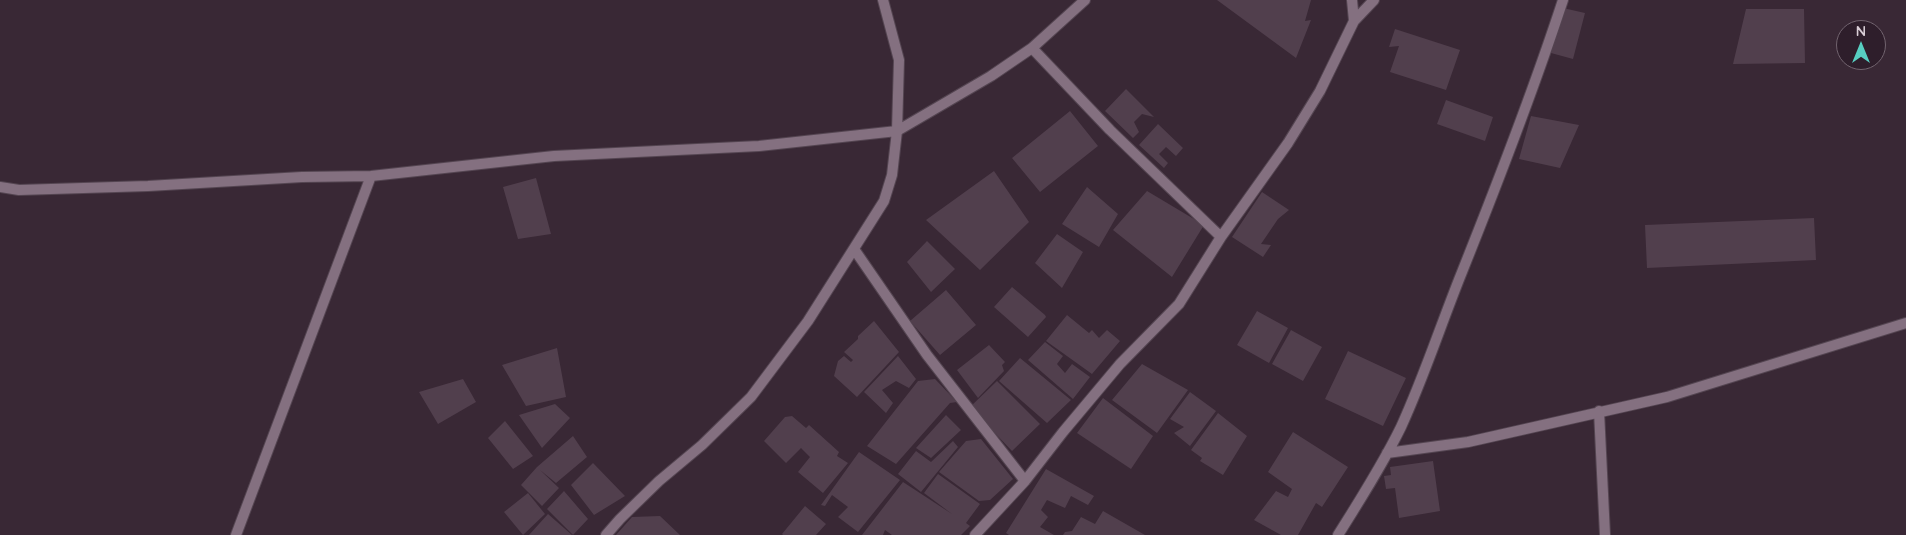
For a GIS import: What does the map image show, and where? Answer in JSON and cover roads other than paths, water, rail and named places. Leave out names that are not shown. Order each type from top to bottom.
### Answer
[{"type":"street","points":[[606,535],[620,518],[659,481],[702,445],[751,397],[808,320],[884,202],[892,174],[897,131],[899,60],[883,0]]},
{"type":"street","points":[[0,187],[19,190],[148,186],[302,177],[371,176],[554,156],[759,146],[897,131],[992,76],[1032,48],[1085,0]]},
{"type":"street","points":[[1352,0],[1354,21]]},
{"type":"street","points":[[977,532],[1025,481],[1120,364],[1178,304],[1221,237],[1288,143],[1320,91],[1354,21],[1374,0]]},
{"type":"street","points":[[1338,535],[1400,428],[1430,358],[1507,158],[1563,0]]},
{"type":"street","points":[[1032,48],[1110,130],[1221,237]]},
{"type":"street","points":[[236,535],[371,176]]},
{"type":"street","points":[[854,249],[927,356],[1025,481]]},
{"type":"street","points":[[1387,453],[1468,442],[1666,397],[1906,323]]},
{"type":"street","points":[[1600,411],[1605,535]]},
{"type":"street","points":[[977,532],[990,535]]}]
